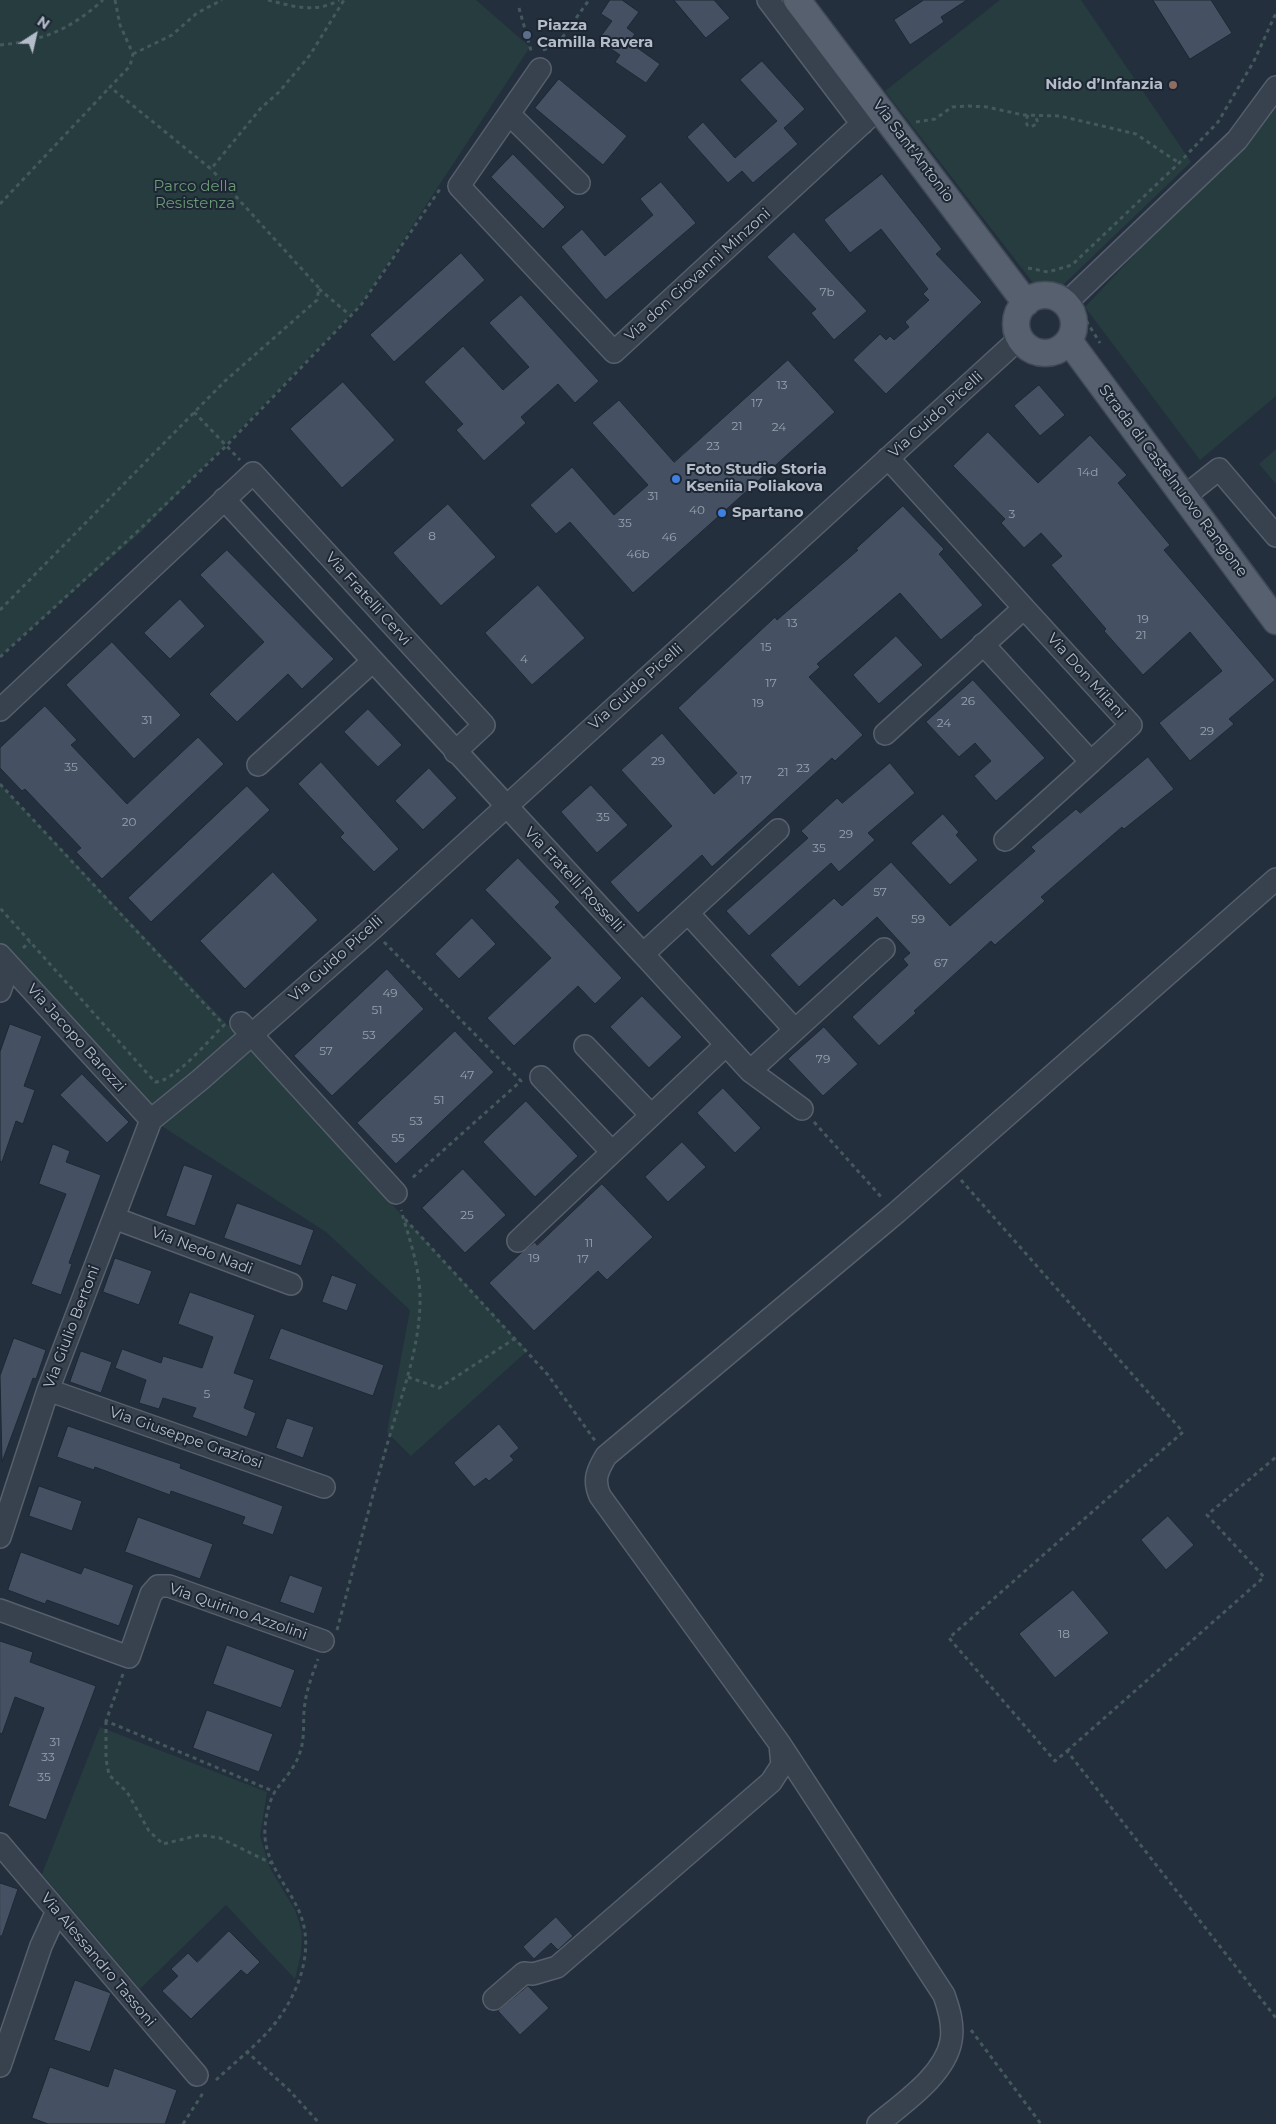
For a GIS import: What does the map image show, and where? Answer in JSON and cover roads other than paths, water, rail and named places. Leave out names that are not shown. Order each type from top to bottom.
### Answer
[{"type":"main road","name":"Via Sant'Antonio","points":[[798,0],[871,116],[1026,303]]},
{"type":"main road","points":[[1042,295],[1050,296],[1066,303],[1074,318],[1072,334],[1069,341],[1062,348],[1044,353],[1034,351],[1020,338],[1016,323],[1026,303],[1042,295]]},
{"type":"main road","name":"Strada di Castelnuovo Rangone","points":[[1069,341],[1276,621]]},
{"type":"street","name":"Via Sant'Antonio","points":[[768,0],[871,116]]},
{"type":"street","name":"Via don Giovanni Minzoni","points":[[533,61],[509,114],[459,186],[614,352],[871,116]]},
{"type":"street","points":[[1066,303],[1237,140],[1276,88]]},
{"type":"street","points":[[509,114],[579,183]]},
{"type":"street","name":"Via Guido Picelli","points":[[151,1120],[246,1029],[372,929],[504,806],[1020,338]]},
{"type":"street","points":[[885,734],[1024,608],[888,458]]},
{"type":"street","points":[[1184,496],[1218,469],[1276,536]]},
{"type":"street","name":"Via Fratelli Cervi","points":[[0,710],[253,473],[484,726],[455,752]]},
{"type":"street","points":[[224,499],[504,806]]},
{"type":"street","name":"Via Don Milani","points":[[1024,608],[1131,725],[1091,762]]},
{"type":"street","points":[[983,644],[1091,762],[1005,840]]},
{"type":"street","points":[[258,765],[373,661]]},
{"type":"street","name":"Via Fratelli Rosselli","points":[[504,806],[750,1071],[802,1108]]},
{"type":"street","points":[[643,954],[778,830]]},
{"type":"street","points":[[878,2124],[925,2084],[947,2056],[952,2039],[951,2014],[944,1995],[780,1744],[600,1496],[596,1486],[596,1475],[606,1456],[896,1213],[1276,879]]},
{"type":"street","points":[[688,913],[795,1030]]},
{"type":"street","points":[[750,1071],[884,949]]},
{"type":"street","points":[[0,992],[5,960]]},
{"type":"street","name":"Via Jacopo Barozzi","points":[[5,960],[151,1120]]},
{"type":"street","points":[[246,1029],[396,1193]]},
{"type":"street","points":[[518,1241],[726,1044]]},
{"type":"street","points":[[585,1046],[651,1115]]},
{"type":"street","points":[[541,1077],[612,1152]]},
{"type":"street","name":"Via Giulio Bertoni","points":[[0,1537],[48,1390],[151,1120]]},
{"type":"street","name":"Via Nedo Nadi","points":[[114,1218],[291,1284]]},
{"type":"street","name":"Via Giuseppe Graziosi","points":[[48,1390],[324,1487]]},
{"type":"street","name":"Via Quirino Azzolini","points":[[0,1610],[129,1657],[151,1594],[158,1586],[169,1586],[323,1641]]},
{"type":"street","points":[[494,1999],[524,1973],[533,1974],[557,1967],[771,1782],[782,1765],[780,1744]]},
{"type":"street","name":"Via Alessandro Tassoni","points":[[0,1844],[206,2082]]},
{"type":"street","points":[[0,2066],[41,1946],[57,1911]]},
{"type":"place","name":"Piazza Camilla Ravera","points":[[527,35]]},
{"type":"place","name":"Nido d’Infanzia","points":[[1173,85]]},
{"type":"place","name":"Foto Studio Storia Kseniia Poliakova","points":[[676,479]]},
{"type":"place","name":"Spartano","points":[[722,513]]},
{"type":"park label","name":"Parco della Resistenza","points":[[195,196]]}]
